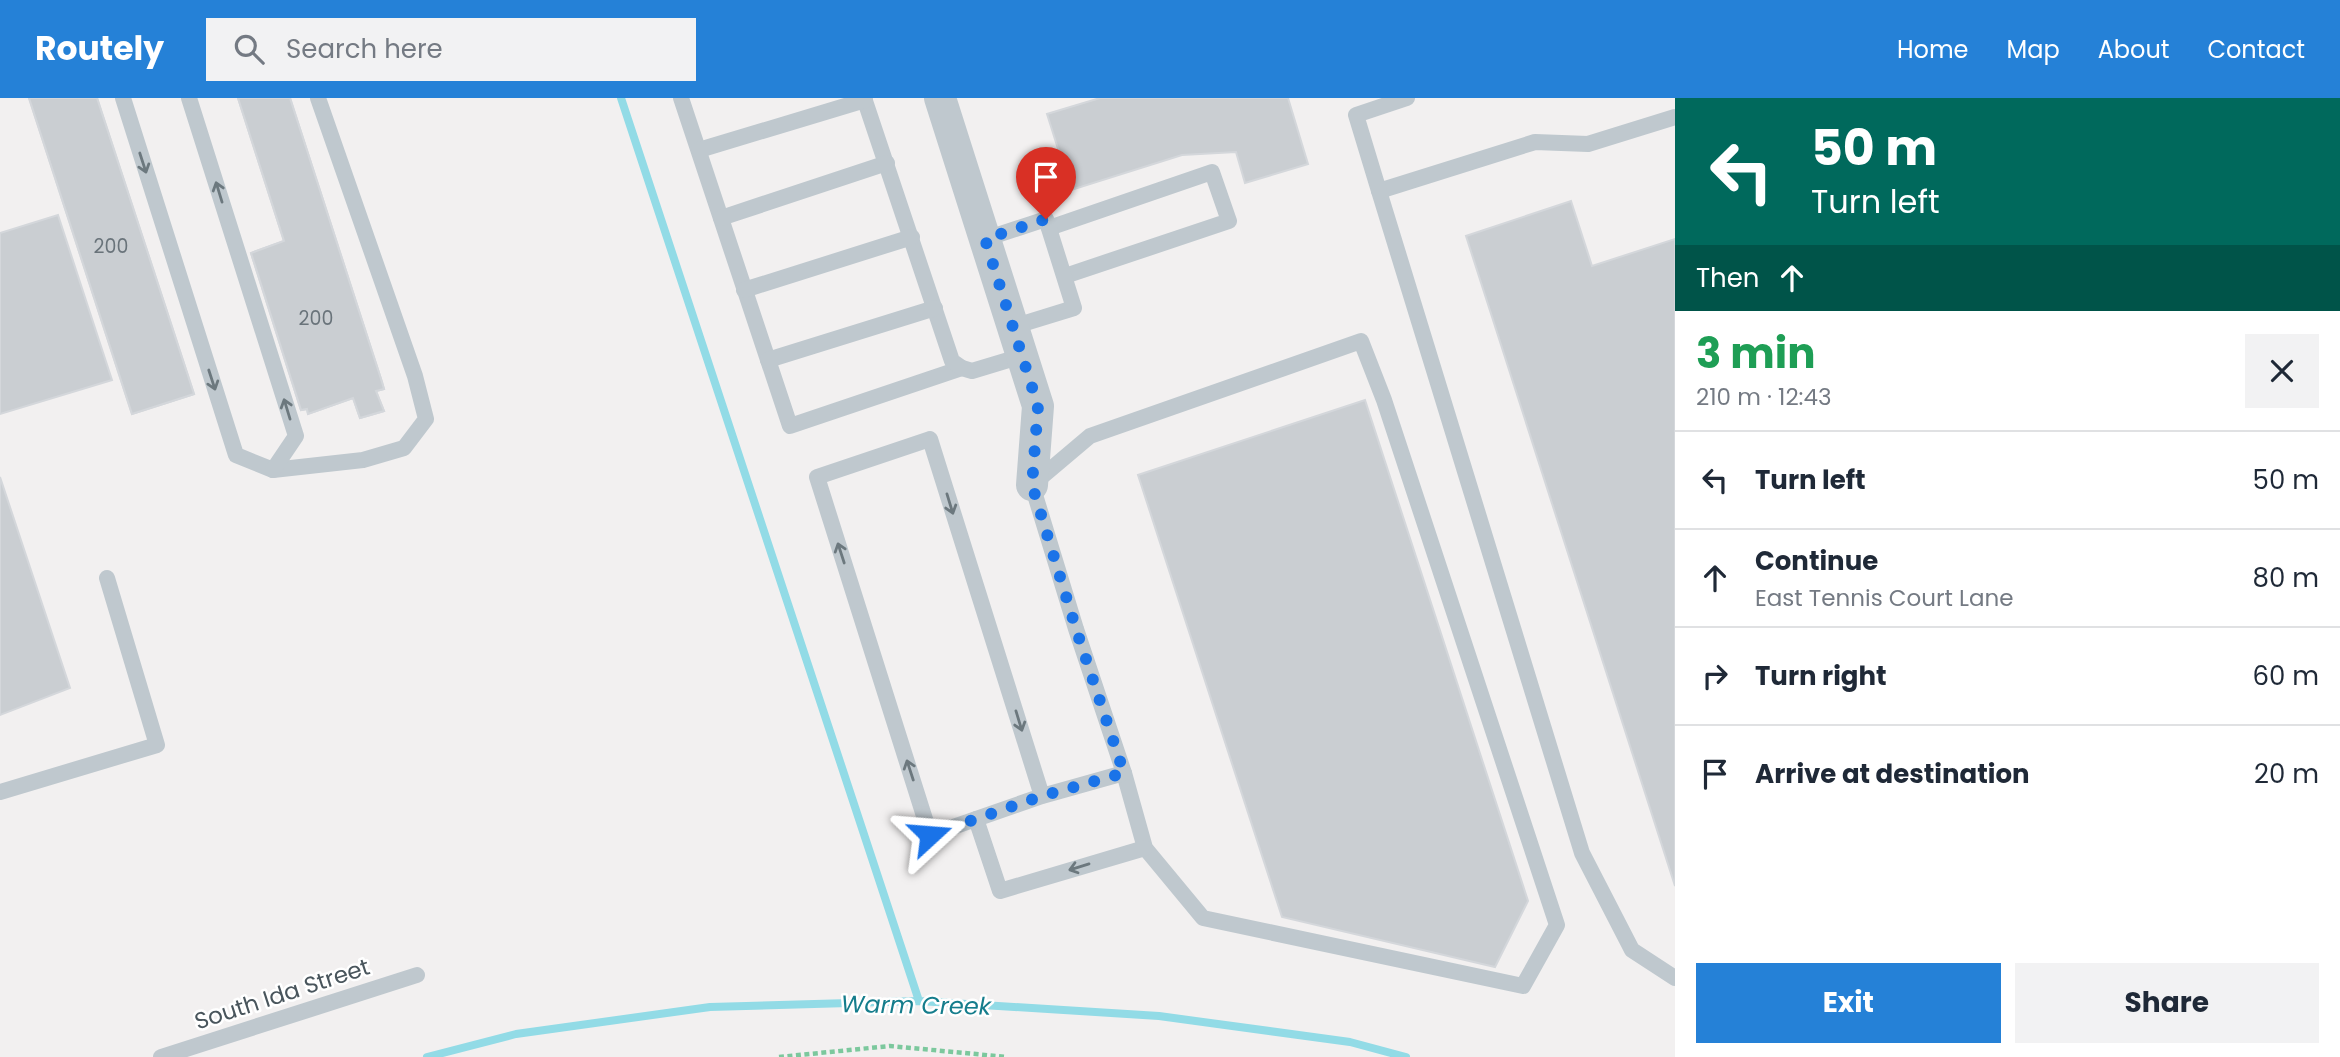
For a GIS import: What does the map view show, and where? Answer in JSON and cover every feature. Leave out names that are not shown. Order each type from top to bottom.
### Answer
[{"type":"street","points":[[940,98],[1038,406],[1032,485]]},
{"type":"lane","points":[[123,98],[236,455],[273,470],[363,460],[404,448],[426,419],[415,376],[318,98]]},
{"type":"lane","points":[[190,98],[296,436],[273,470]]},
{"type":"lane","points":[[681,98],[790,426],[962,368]]},
{"type":"lane","points":[[1407,98],[1356,115],[1379,191],[1581,853],[1632,950],[1675,978]]},
{"type":"lane","points":[[699,150],[865,99],[952,361],[972,371],[1074,308],[1046,219],[985,239]]},
{"type":"lane","points":[[1379,191],[1535,142],[1588,144],[1675,117]]},
{"type":"lane","points":[[721,218],[887,163]]},
{"type":"lane","points":[[1049,228],[1212,172],[1229,221],[1065,276]]},
{"type":"lane","points":[[744,290],[912,237]]},
{"type":"lane","points":[[768,360],[935,308]]},
{"type":"lane","points":[[1361,341],[1384,400],[1557,925],[1523,986],[1203,918],[1144,848],[1124,773],[1032,485],[1090,436],[1361,341]]},
{"type":"lane","points":[[1042,796],[930,439],[817,477],[930,835],[1042,796],[1124,773]]},
{"type":"lane","points":[[0,792],[158,745],[107,578]]},
{"type":"lane","points":[[976,819],[1000,891],[1144,848]]},
{"type":"lane","name":"South Ida Street","points":[[161,1057],[417,975]]},
{"type":"path","points":[[779,1057],[890,1046],[1007,1057]]},
{"type":"building","points":[[29,98],[97,98],[194,394],[132,414]]},
{"type":"building","points":[[29,98],[97,98],[194,394],[132,414]]},
{"type":"building","points":[[238,98],[290,98],[382,382],[384,389],[376,391],[384,411],[360,418],[353,398],[308,414],[307,409],[301,410],[251,253],[284,241]]},
{"type":"building","points":[[238,98],[290,98],[382,382],[384,389],[376,391],[384,411],[360,418],[353,398],[308,414],[307,409],[301,410],[251,253],[284,241]]},
{"type":"building","points":[[1100,98],[1288,98],[1308,164],[1245,183],[1236,152],[1182,155],[1071,190],[1047,114]]},
{"type":"building","points":[[1571,201],[1592,266],[1675,239],[1675,886],[1466,236]]},
{"type":"building","points":[[58,215],[112,380],[0,414],[0,233]]},
{"type":"building","points":[[1365,400],[1528,901],[1495,967],[1282,917],[1138,475]]},
{"type":"building","points":[[0,477],[70,688],[0,715]]},
{"type":"waterway","points":[[621,98],[919,1001]]},
{"type":"waterway","name":"Warm Creek","points":[[427,1057],[516,1034],[710,1007],[919,1001],[1159,1016],[1350,1042],[1406,1057]]},
{"type":"route","points":[[930,835],[1042,796],[1124,773],[1032,485],[1038,406],[985,239],[1046,219]]}]
